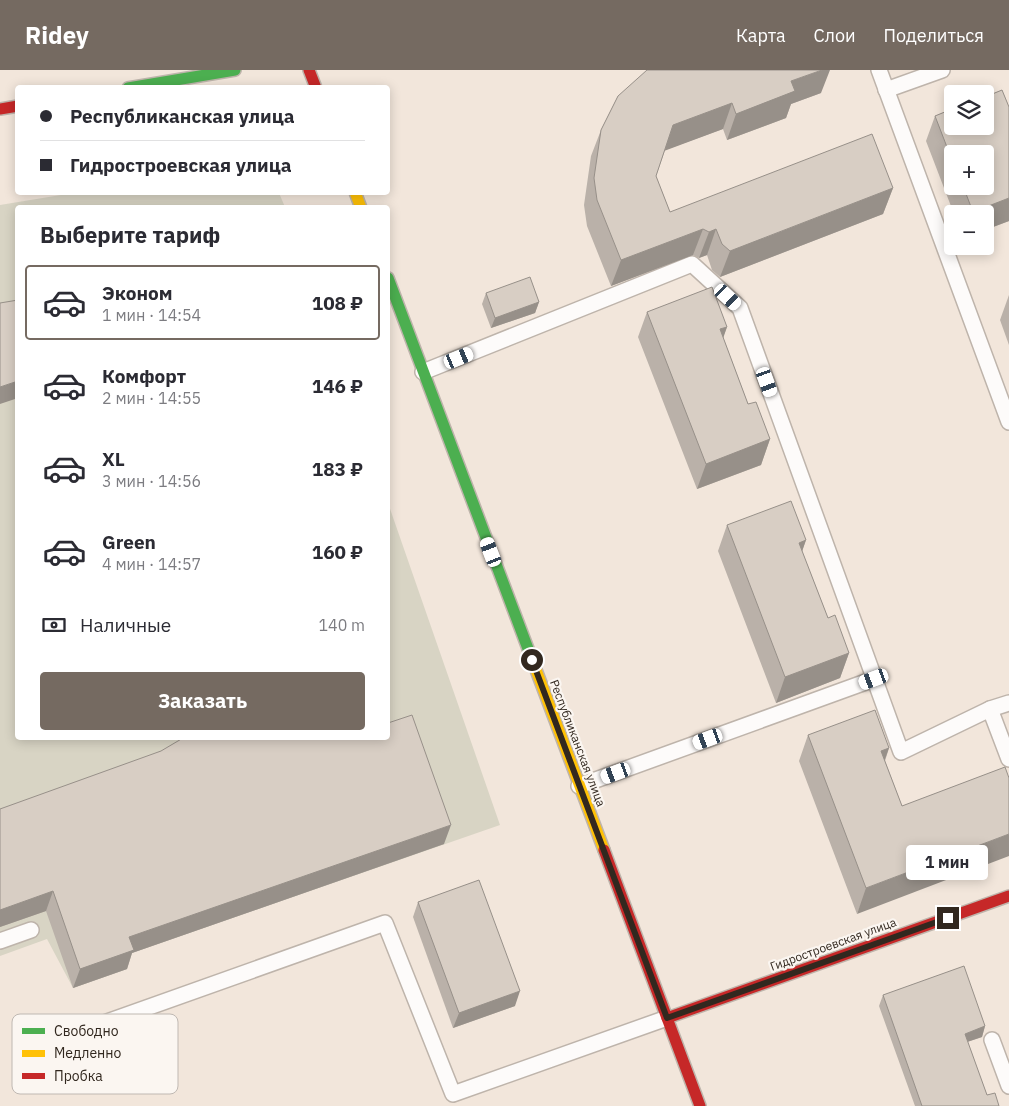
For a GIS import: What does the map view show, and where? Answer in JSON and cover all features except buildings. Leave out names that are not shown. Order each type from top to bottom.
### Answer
[{"type":"street","points":[[144,85],[217,71],[235,70]]},
{"type":"street","points":[[309,70],[315,85]]},
{"type":"street","points":[[0,109],[15,106]]},
{"type":"street","name":"Республиканская улица","points":[[390,283],[700,1106]]},
{"type":"street","name":"Гидростроевская улица","points":[[667,1018],[1007,901]]},
{"type":"lane","points":[[879,70],[1009,422]]},
{"type":"lane","points":[[886,90],[942,70]]},
{"type":"lane","points":[[423,372],[692,264],[740,308],[901,752],[990,709],[1009,703]]},
{"type":"lane","points":[[579,786],[874,679]]},
{"type":"lane","points":[[990,709],[1009,759]]},
{"type":"lane","points":[[129,1014],[385,923],[453,1094],[667,1018]]},
{"type":"lane","points":[[0,941],[31,930]]},
{"type":"lane","points":[[992,1040],[1009,1086]]},
{"type":"shaded area","points":[[61,195],[280,195],[284,205],[15,205],[15,740],[390,740],[390,509],[500,825],[123,956],[127,969],[73,988],[47,939],[0,956],[0,205]]},
{"type":"traffic: fast","points":[[146,85],[235,70]]},
{"type":"traffic: fast","points":[[390,283],[530,654]]},
{"type":"traffic: slow","points":[[356,195],[360,205]]},
{"type":"traffic: slow","points":[[530,654],[604,850]]},
{"type":"traffic: jam","points":[[309,70],[315,85]]},
{"type":"traffic: jam","points":[[0,109],[15,106]]},
{"type":"traffic: jam","points":[[604,850],[700,1106]]},
{"type":"traffic: jam","points":[[667,1018],[1009,896]]},
{"type":"route","points":[[532,660],[667,1018],[948,918]]}]
